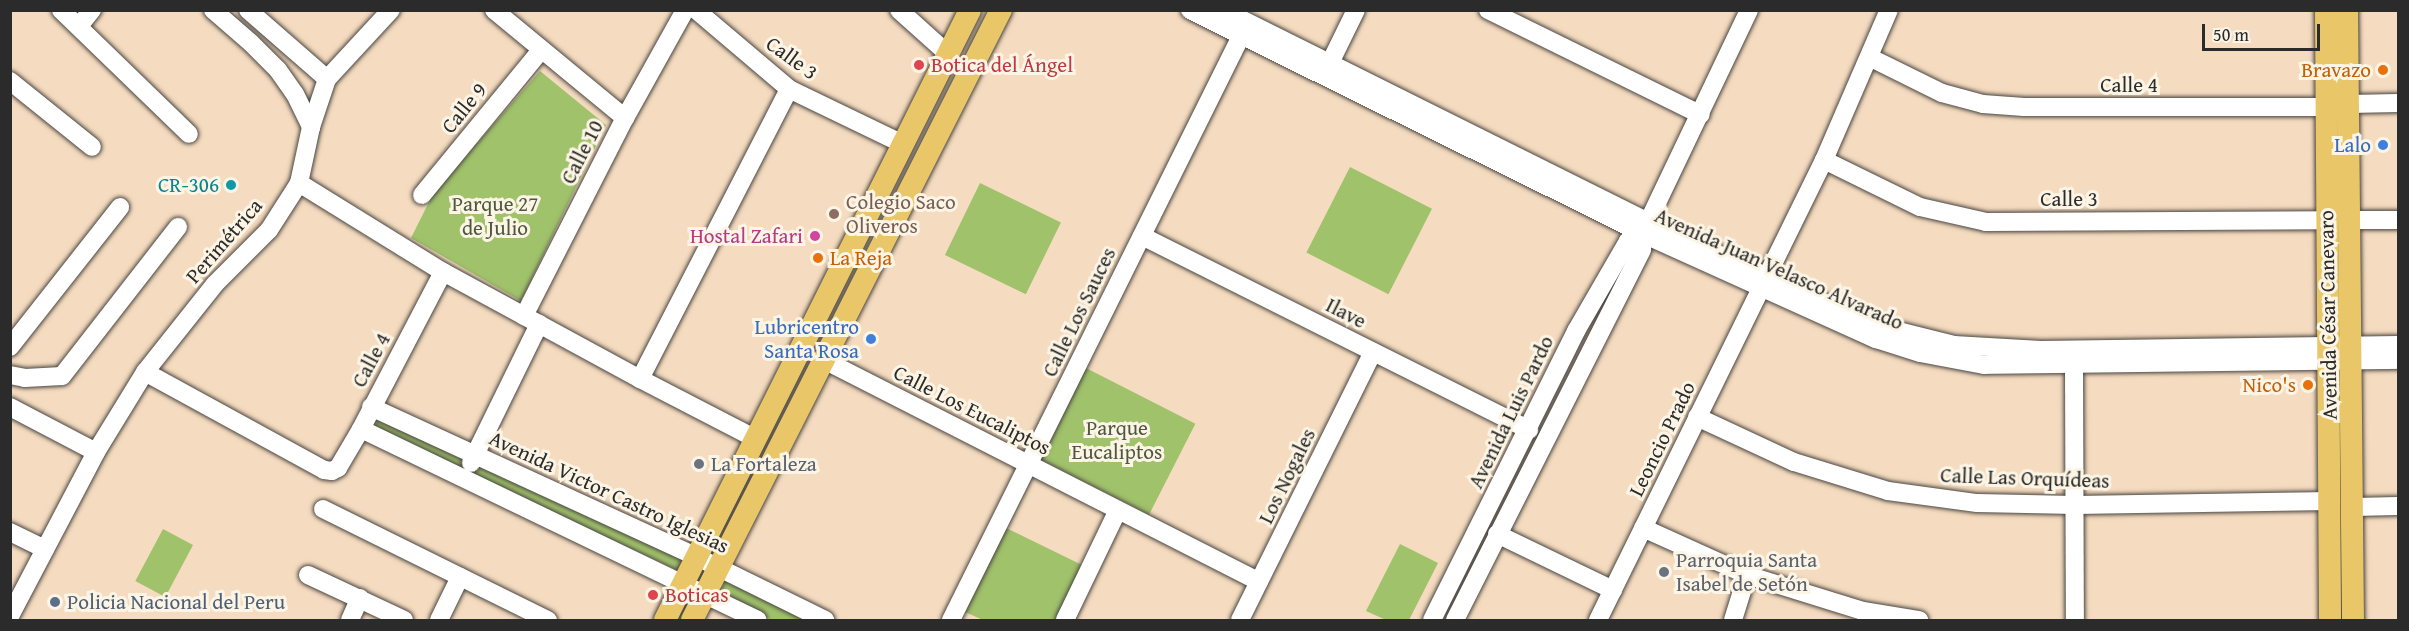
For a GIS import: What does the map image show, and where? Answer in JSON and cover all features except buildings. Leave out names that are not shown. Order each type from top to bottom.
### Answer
[{"type":"main road","points":[[665,621],[970,10]]},
{"type":"main road","points":[[692,621],[1001,10]]},
{"type":"main road","name":"Avenida César Canevaro","points":[[2326,10],[2327,220],[2353,507],[2354,621]]},
{"type":"main road","name":"Avenida César Canevaro","points":[[2330,621],[2330,501],[2339,353],[2351,220],[2347,10]]},
{"type":"street","points":[[61,10],[189,134]]},
{"type":"street","points":[[79,26],[92,10]]},
{"type":"street","points":[[213,10],[278,70],[295,94],[311,127]]},
{"type":"street","points":[[248,10],[327,79],[391,10]]},
{"type":"street","points":[[494,10],[625,118]]},
{"type":"street","name":"Calle 10","points":[[464,478],[531,320],[625,118],[685,10]]},
{"type":"street","name":"Calle 3","points":[[696,10],[789,89],[903,144]]},
{"type":"street","points":[[899,10],[948,54]]},
{"type":"street","name":"Avenida Juan Velasco Alvarado","points":[[1190,10],[1330,63],[1645,227]]},
{"type":"street","name":"Avenida Juan Velasco Alvarado","points":[[1222,10],[1245,29],[1876,339],[1957,362],[1984,365],[2074,365],[2339,353],[2398,345]]},
{"type":"street","points":[[1330,63],[1356,10]]},
{"type":"street","points":[[1488,10],[1701,115]]},
{"type":"street","name":"Leoncio Prado","points":[[1598,621],[1824,160],[1889,10]]},
{"type":"street","name":"Avenida Luis Pardo","points":[[1455,621],[1642,249],[1645,227],[1701,115],[1745,12]]},
{"type":"street","name":"Calle Los Sauces","points":[[951,621],[1245,29]]},
{"type":"street","name":"Calle 9","points":[[422,195],[540,50]]},
{"type":"street","name":"Calle 4","points":[[1869,57],[1942,93],[1983,104],[2024,107],[2326,107],[2349,104],[2398,104]]},
{"type":"street","name":"Perimétrica","points":[[10,616],[96,452],[145,372],[215,284],[269,230],[299,183],[311,127],[327,79]]},
{"type":"street","points":[[10,81],[92,147]]},
{"type":"street","points":[[640,379],[789,89]]},
{"type":"street","name":"Calle 3","points":[[1824,160],[1920,207],[1986,222],[2327,220]]},
{"type":"street","points":[[299,183],[443,272],[640,379],[756,438]]},
{"type":"street","points":[[10,347],[120,207]]},
{"type":"street","points":[[2351,220],[2398,220]]},
{"type":"street","points":[[10,375],[25,378],[62,376],[178,227]]},
{"type":"street","name":"Avenida Luis Pardo","points":[[1432,621],[1529,430],[1576,331],[1628,241],[1645,227]]},
{"type":"street","name":"Ilave","points":[[1142,236],[1529,430]]},
{"type":"street","name":"Calle 4","points":[[145,372],[324,470],[338,468],[361,429],[443,272]]},
{"type":"street","name":"Avenida Juan Velasco Alvarado","points":[[1764,283],[1894,330],[1954,345],[2041,350],[2339,353],[2398,360]]},
{"type":"street","name":"Los Nogales","points":[[1240,621],[1373,352]]},
{"type":"street","name":"Calle Los Eucaliptos","points":[[825,360],[1259,582]]},
{"type":"street","points":[[2074,365],[2075,621]]},
{"type":"street","points":[[10,407],[96,452]]},
{"type":"street","name":"Avenida Victor Castro Iglesias","points":[[371,407],[697,556],[825,621]]},
{"type":"street","name":"Calle Las Orquídeas","points":[[1697,417],[1794,462],[1888,491],[1977,502],[2075,505],[2330,501]]},
{"type":"street","points":[[361,429],[683,583],[757,621]]},
{"type":"street","points":[[2353,507],[2398,506]]},
{"type":"street","points":[[323,509],[548,621]]},
{"type":"street","points":[[1073,618],[1118,510]]},
{"type":"street","points":[[1643,528],[1747,575],[1862,616],[1919,621]]},
{"type":"street","points":[[10,532],[45,549]]},
{"type":"street","points":[[1497,534],[1613,590]]},
{"type":"street","points":[[308,575],[404,621]]},
{"type":"street","points":[[1733,621],[1747,575]]},
{"type":"street","points":[[439,621],[460,577]]},
{"type":"street","points":[[350,621],[360,598]]},
{"type":"green space","name":"Parque 27 de Julio","points":[[540,71],[606,125],[521,301],[411,238],[433,194]]},
{"type":"green space","points":[[1350,167],[1432,209],[1388,294],[1306,253]]},
{"type":"green space","points":[[980,183],[1061,222],[1026,294],[945,255]]},
{"type":"green space","name":"Parque Eucaliptos","points":[[1084,367],[1195,424],[1149,515],[1038,458]]},
{"type":"green space","points":[[380,416],[688,560],[682,572],[374,429]]},
{"type":"green space","points":[[1006,528],[1082,565],[1055,620],[983,620],[965,612]]},
{"type":"green space","points":[[163,529],[193,545],[165,597],[135,581]]},
{"type":"green space","points":[[1400,544],[1438,563],[1409,620],[1386,620],[1366,611]]},
{"type":"green space","points":[[726,580],[809,620],[772,620],[719,594]]},
{"type":"place","name":"Botica del Ángel","points":[[919,65]]},
{"type":"place","name":"Bravazo","points":[[2383,70]]},
{"type":"place","name":"Lalo","points":[[2383,145]]},
{"type":"place","name":"CR-306","points":[[231,185]]},
{"type":"place","name":"Colegio Saco Oliveros","points":[[834,214]]},
{"type":"place","name":"Hostal Zafari","points":[[815,236]]},
{"type":"place","name":"La Reja","points":[[818,258]]},
{"type":"place","name":"Lubricentro Santa Rosa","points":[[871,339]]},
{"type":"place","name":"Nico's","points":[[2308,385]]},
{"type":"place","name":"La Fortaleza","points":[[699,464]]},
{"type":"place","name":"Parroquia Santa Isabel de Setón","points":[[1664,572]]},
{"type":"place","name":"Boticas","points":[[653,595]]},
{"type":"place","name":"Policia Nacional del Peru","points":[[55,602]]}]
